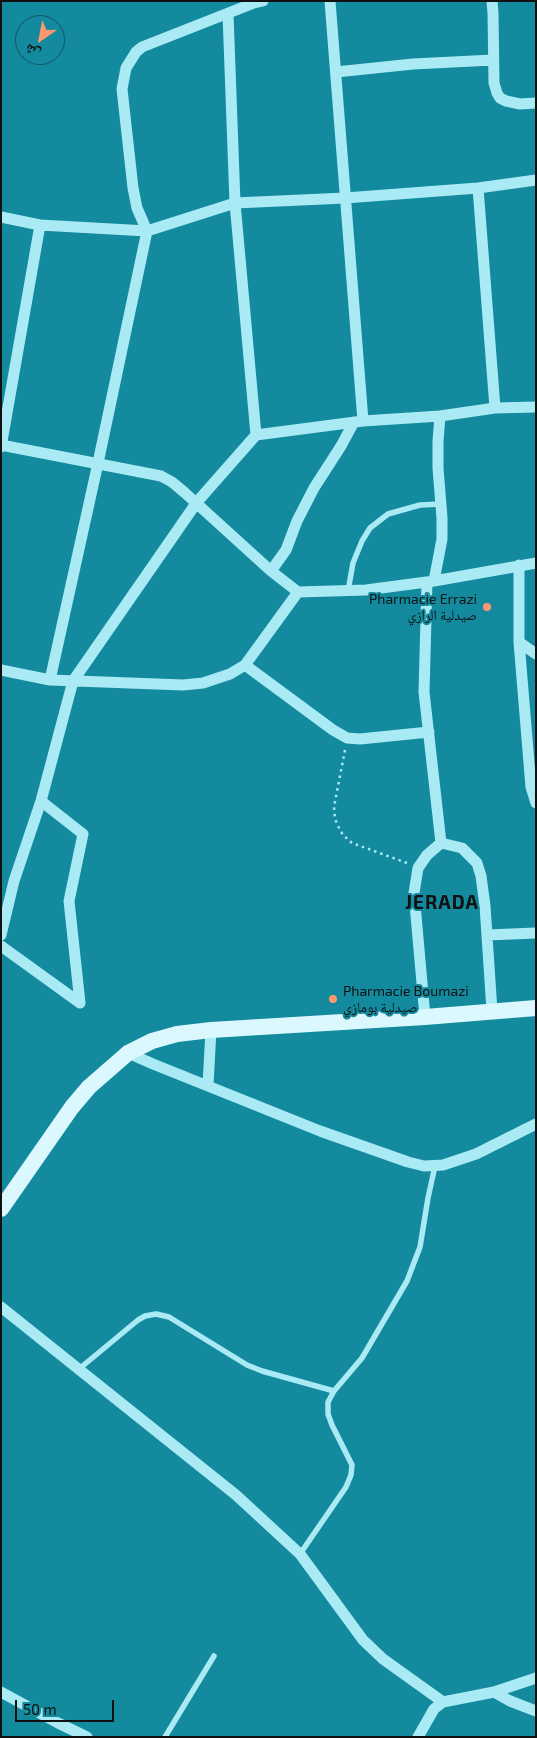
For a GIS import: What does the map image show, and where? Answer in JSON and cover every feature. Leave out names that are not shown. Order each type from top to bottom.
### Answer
[{"type":"main road","points":[[1,1209],[72,1107],[89,1087],[128,1053],[152,1041],[177,1034],[211,1030],[536,1008]]},
{"type":"street","points":[[50,680],[147,232],[137,208],[132,188],[122,89],[126,68],[136,52],[142,47],[263,1]]},
{"type":"street","points":[[271,571],[286,550],[297,521],[314,488],[359,421],[330,1]]},
{"type":"street","points":[[492,1],[494,83],[500,98],[511,103],[536,103]]},
{"type":"street","points":[[228,14],[236,203],[256,435]]},
{"type":"street","points":[[336,72],[413,64],[493,60]]},
{"type":"street","points":[[1,218],[40,225],[147,232],[236,203],[345,198],[478,188],[536,180]]},
{"type":"street","points":[[478,188],[495,408]]},
{"type":"street","points":[[40,225],[1,446],[161,476],[172,482],[196,502],[271,571],[298,592],[366,590],[536,563]]},
{"type":"street","points":[[1,935],[14,880],[41,801],[73,681],[196,502],[256,435],[359,421],[440,416],[495,408],[536,407]]},
{"type":"street","points":[[440,416],[438,441],[442,539],[430,581],[424,692],[441,843]]},
{"type":"street","points":[[519,565],[519,642],[529,772],[531,788],[536,803]]},
{"type":"street","points":[[1,670],[50,680],[183,685],[217,680],[245,664],[298,592]]},
{"type":"street","points":[[519,642],[536,654]]},
{"type":"street","points":[[245,664],[333,730],[347,738],[360,739],[429,732]]},
{"type":"street","points":[[1,946],[80,1003],[69,902],[84,834],[41,801]]},
{"type":"street","points":[[425,1017],[414,893],[418,868],[427,855],[441,843]]},
{"type":"street","points":[[441,843],[462,848],[477,863],[481,876],[492,1011]]},
{"type":"street","points":[[487,936],[536,933]]},
{"type":"street","points":[[208,1085],[211,1030]]},
{"type":"street","points":[[128,1053],[320,1131],[424,1166],[443,1165],[476,1154],[536,1124]]},
{"type":"street","points":[[1,1307],[236,1495],[300,1554],[363,1640],[383,1658],[443,1702]]},
{"type":"street","points":[[418,1737],[434,1709],[443,1702],[494,1692],[536,1678]]},
{"type":"street","points":[[1,1692],[87,1737]]},
{"type":"street","points":[[494,1692],[510,1701],[536,1711]]},
{"type":"lane","points":[[348,591],[353,563],[362,541],[370,528],[388,514],[420,505],[441,504]]},
{"type":"lane","points":[[300,1554],[346,1487],[351,1475],[352,1465],[332,1425],[328,1414],[328,1402],[334,1391],[362,1358],[407,1281],[420,1247],[435,1166]]},
{"type":"lane","points":[[79,1369],[138,1320],[145,1316],[156,1314],[169,1317],[247,1365],[334,1391]]},
{"type":"lane","points":[[165,1737],[214,1656]]},
{"type":"path","points":[[347,738],[334,807],[335,819],[339,828],[352,843],[386,854],[418,868]]},
{"type":"place","name":"Pharmacie Errazi صيدلية الرازي","points":[[487,607]]},
{"type":"place","name":"Pharmacie Boumazi صيدلية بومازي","points":[[333,999]]},
{"type":"district","name":"JERADA","points":[[442,903]]}]
